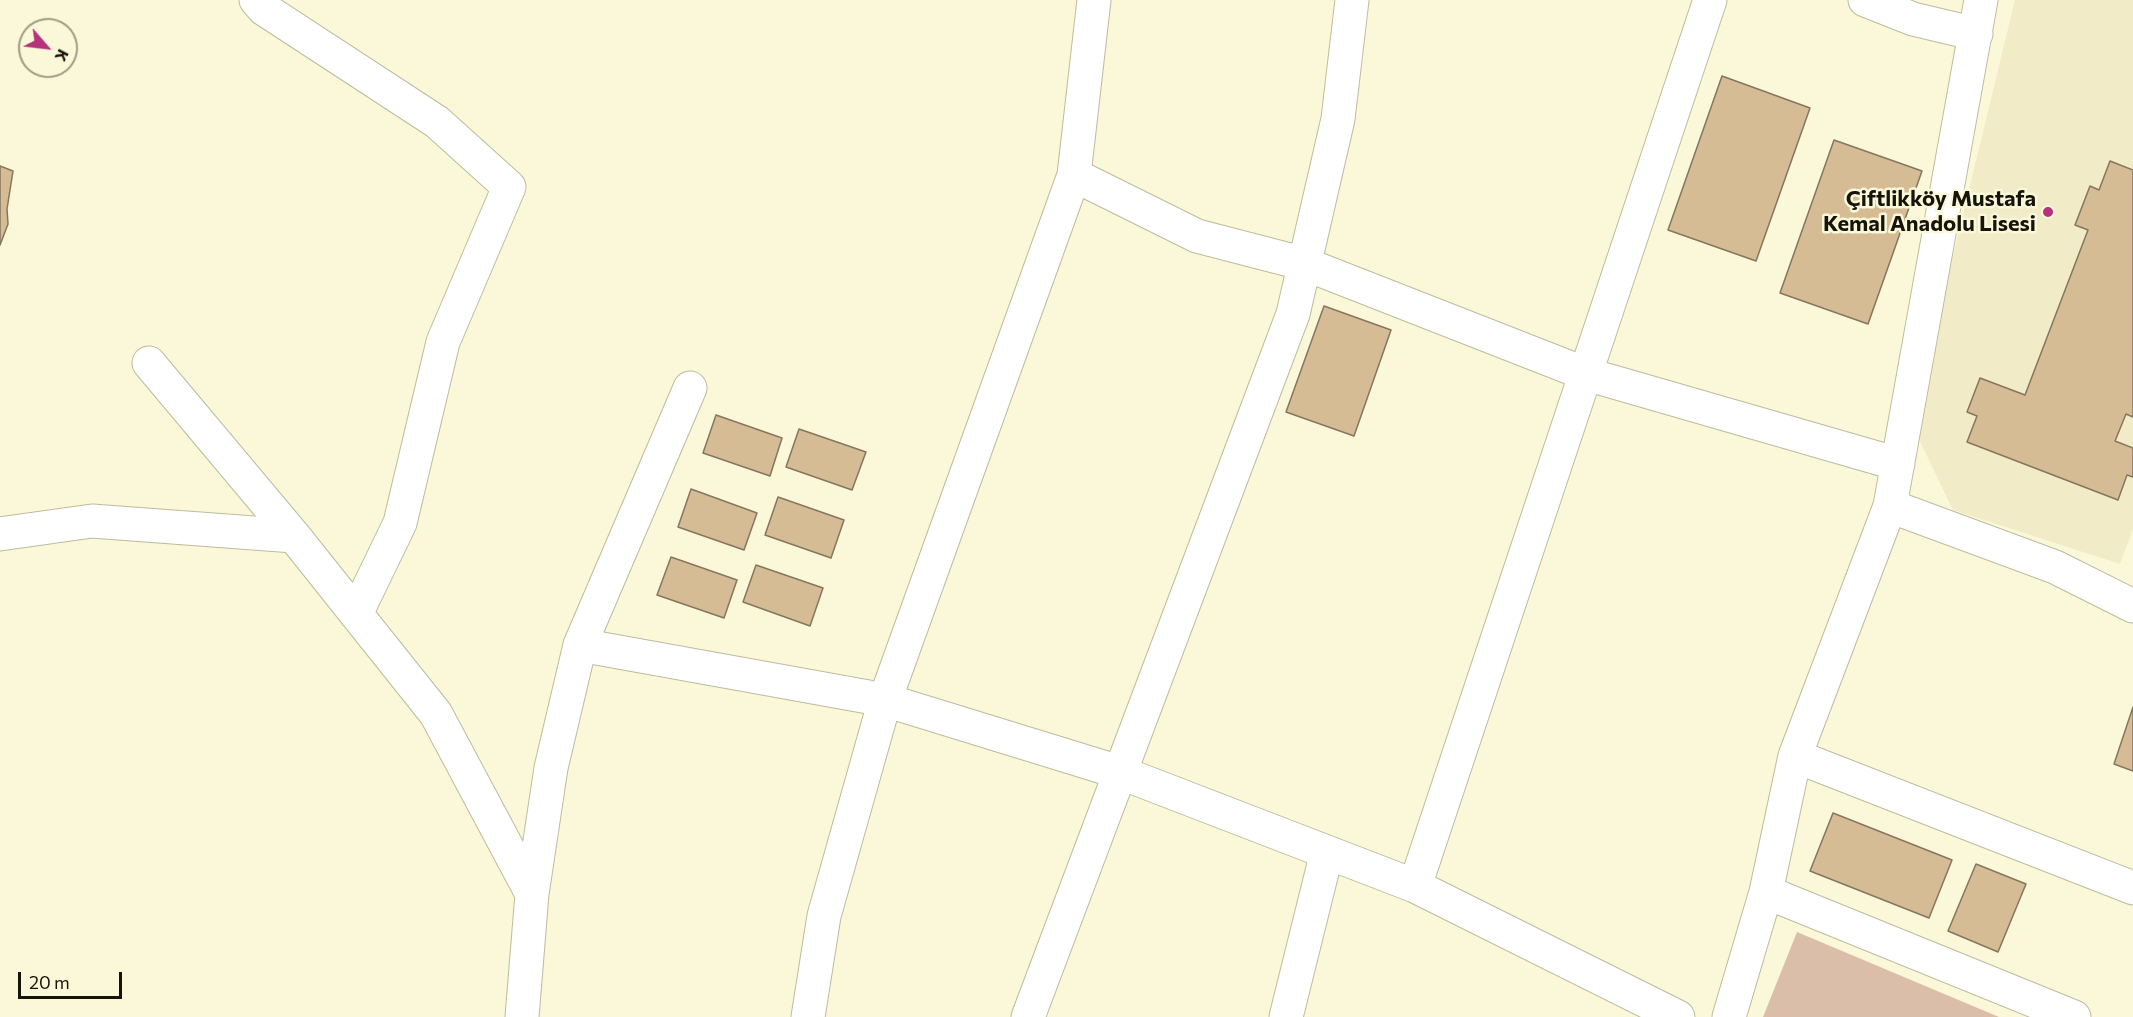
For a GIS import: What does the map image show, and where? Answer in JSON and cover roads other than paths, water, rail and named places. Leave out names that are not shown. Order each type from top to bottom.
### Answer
[{"type":"street","points":[[256,0],[264,9],[437,122],[509,187],[443,342],[400,523],[356,614]]},
{"type":"street","points":[[808,1017],[824,916],[885,700],[1074,176],[1094,0]]},
{"type":"street","points":[[1028,1017],[1293,314],[1338,119],[1352,0]]},
{"type":"street","points":[[1415,886],[1710,0]]},
{"type":"street","points":[[1865,0],[1913,19],[1976,34]]},
{"type":"street","points":[[1729,1017],[1766,892],[1795,756],[1890,506],[1981,0]]},
{"type":"street","points":[[1074,176],[1197,236],[1305,264],[1586,374],[1898,464]]},
{"type":"street","points":[[149,363],[294,536],[436,714],[532,894]]},
{"type":"street","points":[[522,1017],[532,894],[551,768],[580,645],[690,388]]},
{"type":"street","points":[[1890,506],[2130,596]]},
{"type":"street","points":[[0,534],[92,521],[294,536]]},
{"type":"street","points":[[580,645],[885,700],[1119,772],[1415,886],[1678,1017]]},
{"type":"street","points":[[1795,756],[2133,888]]},
{"type":"street","points":[[1286,1017],[1327,852]]},
{"type":"street","points":[[1766,892],[2074,1017]]},
{"type":"place","name":"Çiftlikköy Mustafa Kemal Anadolu Lisesi","points":[[2048,212]]}]
